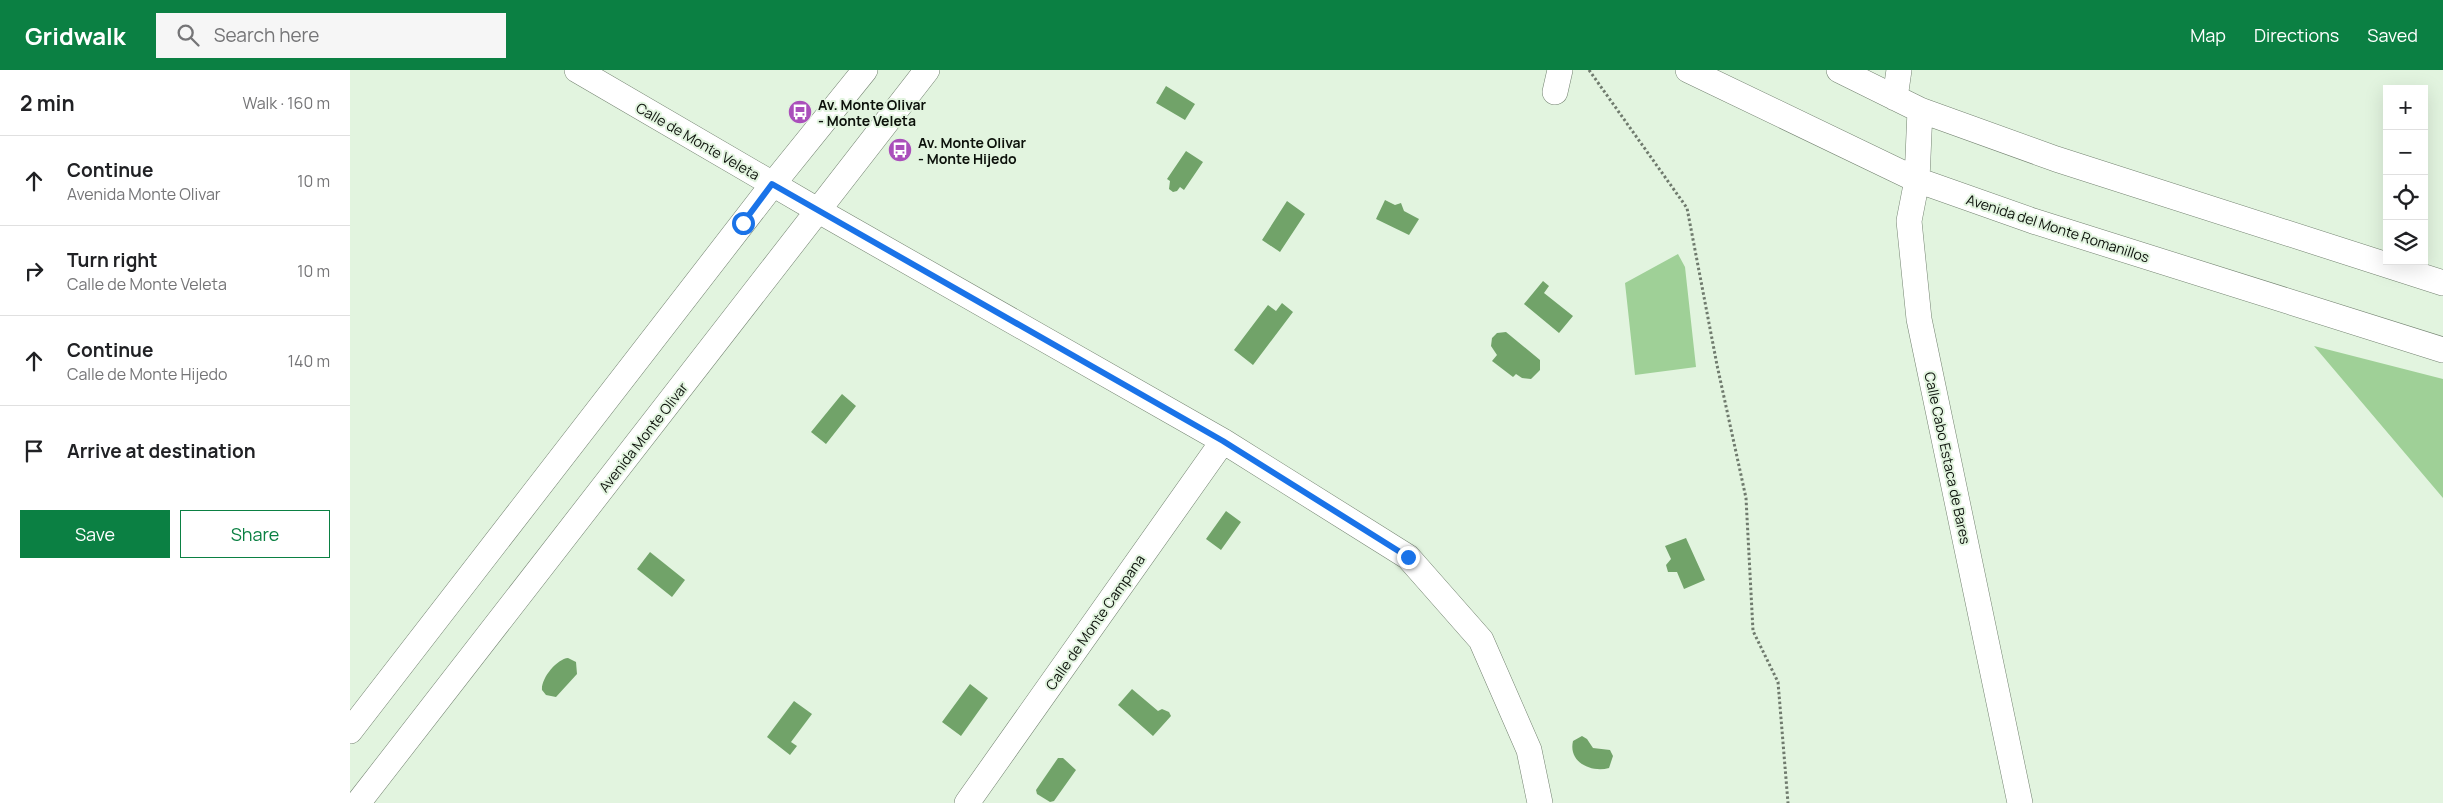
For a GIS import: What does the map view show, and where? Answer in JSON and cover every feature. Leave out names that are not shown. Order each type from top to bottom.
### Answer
[{"type":"street","name":"Calle de Monte Veleta","points":[[577,70],[819,211],[1223,441],[1408,557],[1480,640],[1530,750],[1540,803]]},
{"type":"street","points":[[350,731],[772,184],[865,70]]},
{"type":"street","name":"Avenida Monte Olivar","points":[[358,803],[927,70]]},
{"type":"street","name":"Avenida del Monte Romanillos","points":[[1688,70],[1917,180],[2033,221],[2443,350]]},
{"type":"street","points":[[1839,70],[1920,110],[2056,158],[2443,283]]},
{"type":"street","points":[[1895,98],[1899,70]]},
{"type":"street","name":"Calle Cabo Estaca de Bares","points":[[1920,110],[1917,180],[1909,221],[1919,319],[2020,803]]},
{"type":"street","name":"Calle de Monte Campana","points":[[967,803],[1223,441]]},
{"type":"path","points":[[1588,70],[1687,208],[1717,365],[1746,498],[1753,631],[1778,682],[1788,803]]},
{"type":"shaded area","points":[[1166,86],[1195,104],[1185,120],[1156,103]]},
{"type":"shaded area","points":[[1186,151],[1203,162],[1184,190],[1180,187],[1177,191],[1173,192],[1169,189],[1170,181],[1167,179]]},
{"type":"shaded area","points":[[1385,200],[1395,205],[1401,203],[1404,211],[1419,219],[1409,235],[1376,219]]},
{"type":"shaded area","points":[[1287,201],[1305,214],[1280,252],[1262,240]]},
{"type":"shaded area","points":[[1678,254],[1685,267],[1696,367],[1635,375],[1625,283]]},
{"type":"shaded area","points":[[1543,281],[1549,286],[1544,293],[1573,316],[1559,333],[1524,304]]},
{"type":"shaded area","points":[[1282,303],[1293,312],[1253,365],[1234,350],[1268,305],[1276,311]]},
{"type":"shaded area","points":[[1506,332],[1540,360],[1540,370],[1531,379],[1522,378],[1516,374],[1513,377],[1492,361],[1497,355],[1491,346],[1492,338],[1497,333]]},
{"type":"shaded area","points":[[2314,346],[2443,379],[2443,498]]},
{"type":"shaded area","points":[[842,394],[856,406],[826,444],[811,432]]},
{"type":"shaded area","points":[[1226,511],[1241,522],[1221,550],[1206,539]]},
{"type":"shaded area","points":[[1686,538],[1705,580],[1684,589],[1677,572],[1668,572],[1666,565],[1671,559],[1665,546]]},
{"type":"shaded area","points":[[650,552],[685,580],[672,597],[637,569]]},
{"type":"shaded area","points":[[568,658],[576,662],[577,674],[556,697],[546,695],[542,690],[544,680],[555,665]]},
{"type":"shaded area","points":[[970,684],[988,698],[961,736],[942,722]]},
{"type":"shaded area","points":[[1132,689],[1158,711],[1162,709],[1169,712],[1171,716],[1153,736],[1118,705]]},
{"type":"shaded area","points":[[794,701],[812,714],[791,742],[797,746],[790,755],[767,737]]},
{"type":"shaded area","points":[[1582,736],[1587,739],[1593,748],[1610,750],[1613,756],[1609,768],[1595,769],[1577,760],[1572,748],[1573,741]]},
{"type":"shaded area","points":[[1058,758],[1063,758],[1076,770],[1054,801],[1050,802],[1037,794],[1036,790]]},
{"type":"place","name":"Av. Monte Olivar - Monte Veleta","points":[[800,112]]},
{"type":"place","name":"Av. Monte Olivar - Monte Hijedo","points":[[900,150]]},
{"type":"route","points":[[743,223],[772,184],[1223,441],[1408,557]]}]
